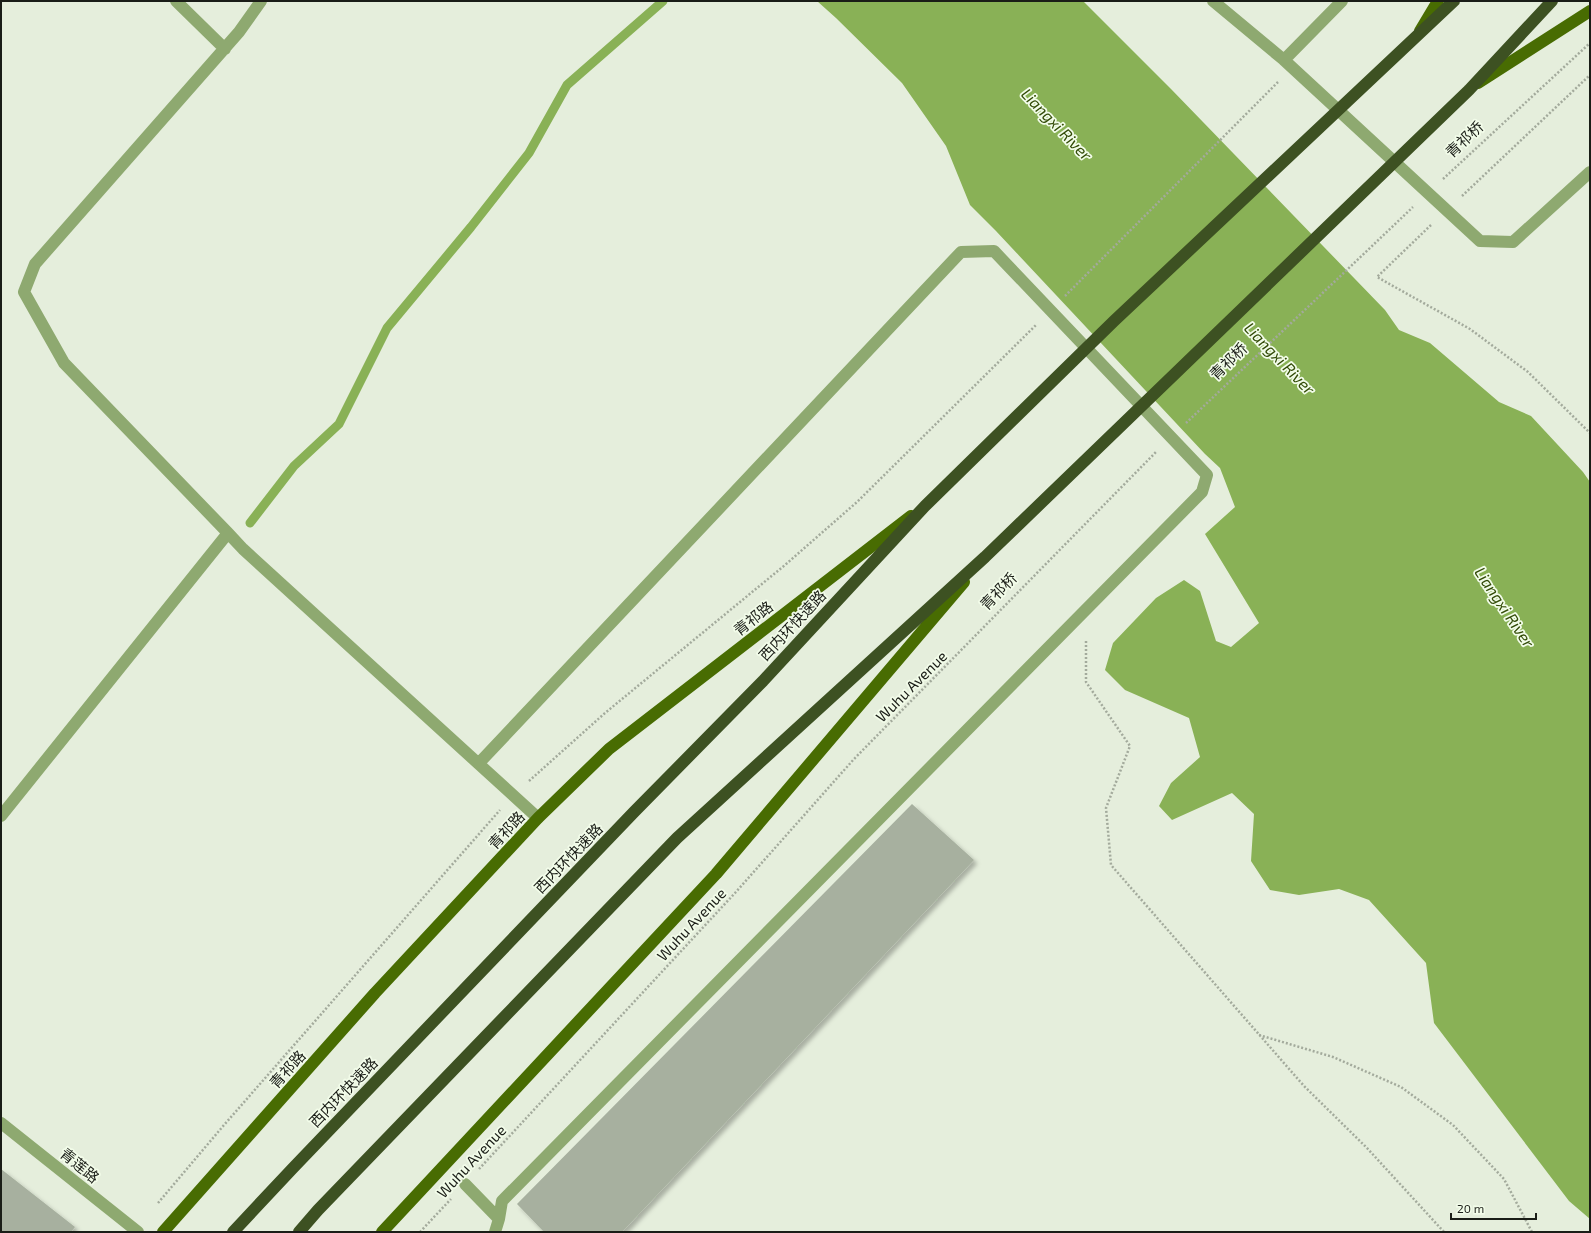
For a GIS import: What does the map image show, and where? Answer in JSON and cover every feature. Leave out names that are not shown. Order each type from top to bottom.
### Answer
[{"type":"highway","points":[[925,506],[1114,320],[1454,1]]},
{"type":"highway","points":[[1469,90],[1552,1]]},
{"type":"highway","name":"青祁桥","points":[[984,557],[1469,90]]},
{"type":"highway","name":"西内环快速路","points":[[233,1232],[298,1162],[617,830],[763,681],[925,506]]},
{"type":"highway","points":[[299,1232],[677,838],[984,557]]},
{"type":"main road","points":[[1416,36],[1438,1]]},
{"type":"main road","points":[[1469,90],[1590,11]]},
{"type":"main road","name":"青祁路","points":[[163,1232],[375,993],[538,818],[609,749],[925,506]]},
{"type":"main road","points":[[382,1232],[716,874],[984,557]]},
{"type":"street","points":[[176,1],[225,48]]},
{"type":"street","points":[[261,1],[240,32],[35,264],[24,292],[64,363],[249,555],[479,762],[538,818]]},
{"type":"street","points":[[1213,1],[1284,60],[1480,242],[1513,242],[1590,172]]},
{"type":"street","points":[[1284,60],[1342,1]]},
{"type":"street","points":[[479,762],[961,252],[994,251],[1207,475],[1202,492],[502,1201],[495,1232]]},
{"type":"street","points":[[1,816],[228,533]]},
{"type":"street","name":"青莲路","points":[[1,1123],[137,1231]]},
{"type":"street","points":[[465,1184],[498,1219]]},
{"type":"path","name":"青祁桥","points":[[1441,181],[1590,43]]},
{"type":"path","points":[[1457,201],[1590,75]]},
{"type":"path","points":[[1060,301],[1283,77]]},
{"type":"path","name":"青祁桥","points":[[1182,427],[1418,202]]},
{"type":"path","points":[[1434,222],[1377,277],[1470,329],[1528,372],[1590,434]]},
{"type":"path","points":[[137,1231],[234,1113],[502,808],[605,713],[779,570],[857,502],[1037,324]]},
{"type":"path","name":"青祁桥","points":[[980,632],[1159,449]]},
{"type":"path","points":[[1086,610],[1086,682],[1130,746],[1106,808],[1112,865],[1304,1086],[1368,1148],[1444,1232]]},
{"type":"path","name":"Wuhu Avenue","points":[[420,1232],[735,893],[854,759],[980,632]]},
{"type":"path","points":[[1259,1035],[1333,1057],[1401,1087],[1453,1125],[1504,1179],[1532,1232]]},
{"type":"water","name":"Liangxi River","points":[[817,1],[1083,1],[1171,89],[1385,310],[1399,330],[1430,343],[1499,402],[1531,416],[1583,472],[1590,482],[1590,1219],[1569,1201],[1434,1023],[1426,963],[1369,900],[1339,889],[1299,895],[1270,890],[1251,861],[1254,814],[1232,793],[1172,820],[1159,806],[1171,783],[1200,757],[1189,718],[1125,690],[1105,670],[1113,643],[1156,598],[1184,580],[1200,591],[1216,641],[1231,647],[1259,623],[1205,534],[1235,507],[1220,468],[1205,454],[970,205],[946,146],[902,83]]},
{"type":"building","points":[[912,804],[974,860],[622,1232],[544,1232],[517,1204]]},
{"type":"building","points":[[1,1169],[75,1227],[71,1232],[1,1232]]},
{"type":"waterway","points":[[250,523],[294,466],[339,424],[387,328],[471,227],[529,153],[567,85],[663,1]]}]
